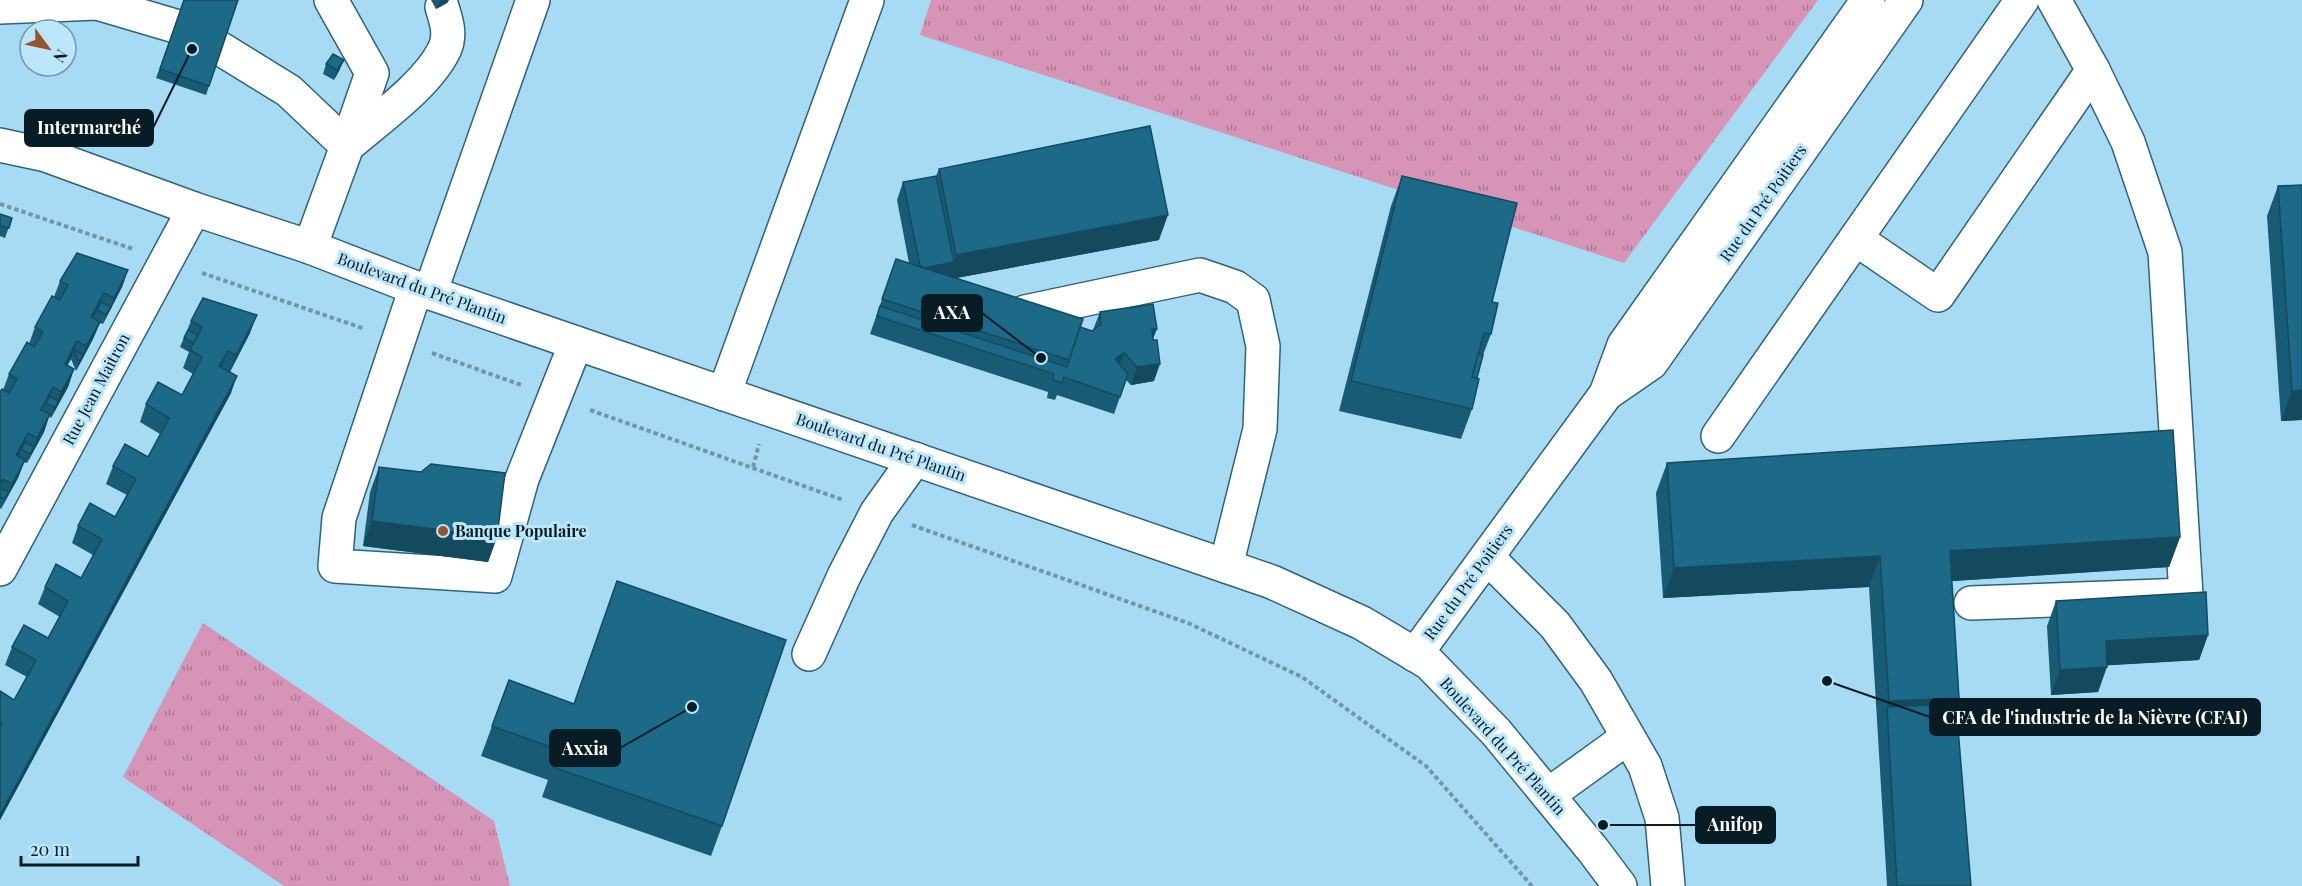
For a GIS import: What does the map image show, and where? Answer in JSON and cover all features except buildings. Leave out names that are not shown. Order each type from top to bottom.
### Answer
[{"type":"street","points":[[310,247],[372,73],[331,0]]},
{"type":"street","points":[[533,0],[423,291],[398,341],[339,519],[335,566],[495,576],[522,479],[576,343]]},
{"type":"street","points":[[724,394],[867,0]]},
{"type":"street","name":"Rue du Pré Poitiers","points":[[1415,655],[1606,394],[1624,345],[1868,0]]},
{"type":"street","name":"Rue du Pré Poitiers","points":[[1606,394],[1651,363],[1906,0]]},
{"type":"street","points":[[1718,436],[2022,0]]},
{"type":"street","points":[[1971,603],[2186,595],[2164,252],[2128,142],[2093,70],[2054,0]]},
{"type":"street","points":[[0,7],[97,3],[175,26],[221,49],[289,92],[347,146]]},
{"type":"street","points":[[347,146],[427,76],[446,47],[448,28],[442,7]]},
{"type":"street","points":[[1856,238],[1938,295],[2093,70]]},
{"type":"street","name":"Boulevard du Pré Plantin","points":[[0,130],[46,155]]},
{"type":"street","name":"Boulevard du Pré Plantin","points":[[0,145],[46,155],[194,209],[310,247],[423,291],[1272,582],[1362,623],[1429,663],[1496,732],[1620,886]]},
{"type":"street","name":"Rue Jean Maitron","points":[[0,569],[194,209]]},
{"type":"street","points":[[1025,312],[1200,275],[1235,287],[1252,300],[1263,346],[1260,429],[1226,566]]},
{"type":"street","points":[[809,654],[844,576],[877,513],[915,459]]},
{"type":"street","points":[[1487,557],[1555,625],[1596,681],[1645,766],[1662,818],[1668,886]]},
{"type":"street","points":[[1548,795],[1627,738]]},
{"type":"path","points":[[0,204],[398,341],[1188,623],[1302,677],[1426,766],[1532,886]]},
{"type":"green space","points":[[931,0],[1818,0],[1624,263],[920,35]]},
{"type":"green space","points":[[203,623],[494,821],[510,886],[284,886],[123,777]]},
{"type":"place","name":"Intermarché","points":[[192,49]]},
{"type":"place","name":"AXA","points":[[1041,358]]},
{"type":"place","name":"Banque Populaire","points":[[443,531]]},
{"type":"place","name":"CFA de l'industrie de la Nièvre (CFAI)","points":[[1827,681]]},
{"type":"place","name":"Axxia","points":[[692,707]]},
{"type":"place","name":"Anifop","points":[[1603,825]]}]
